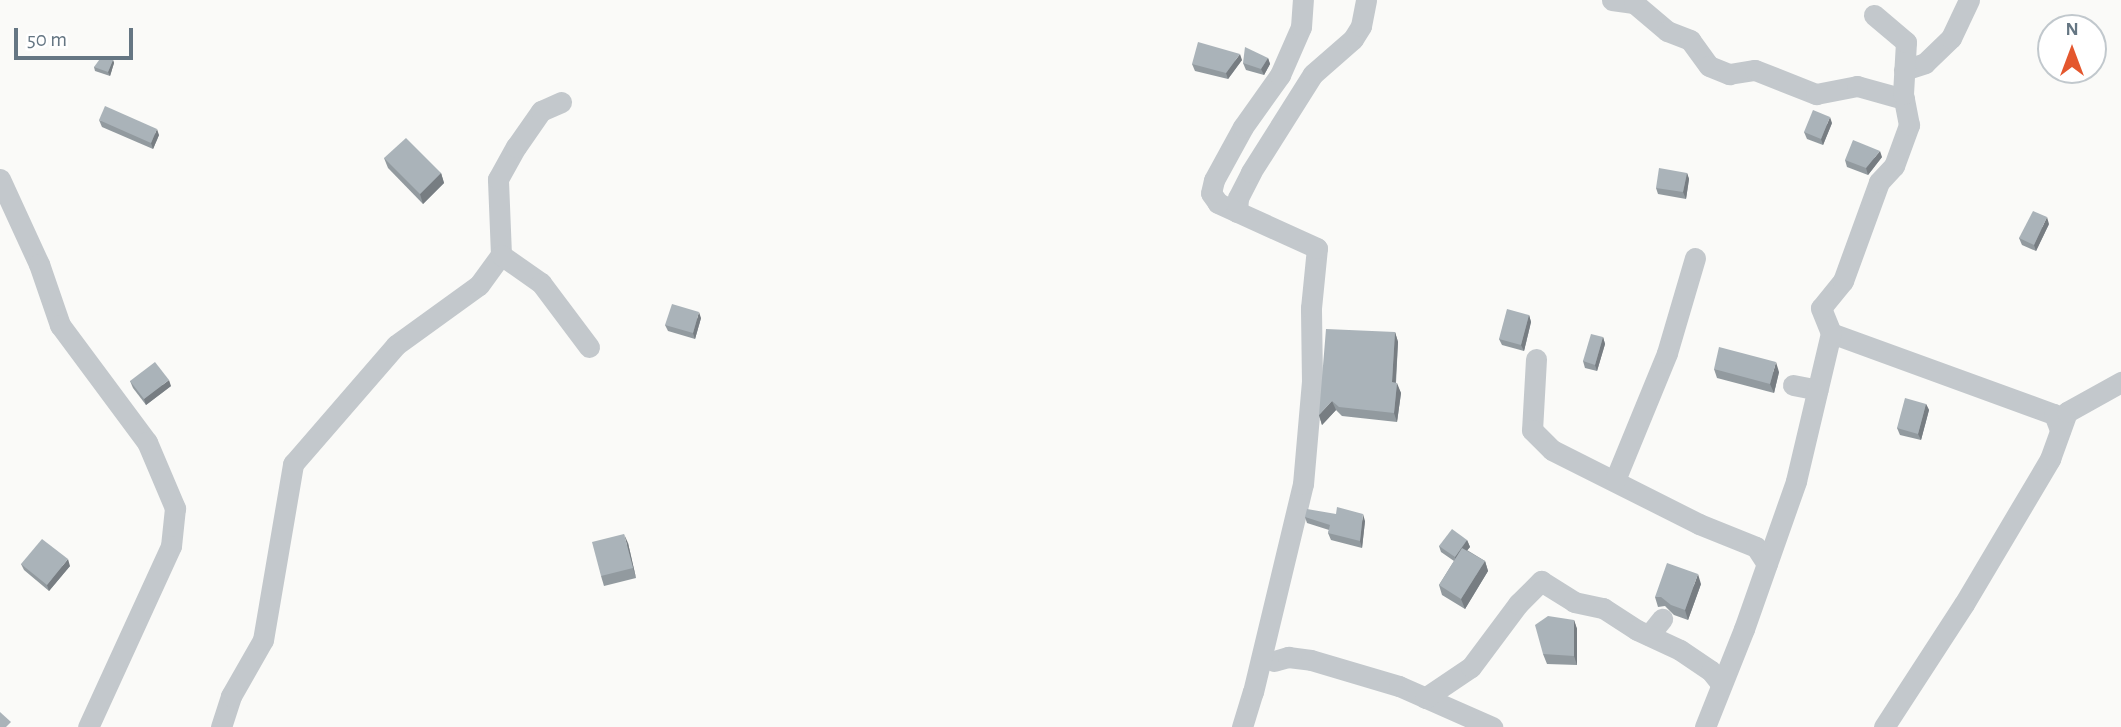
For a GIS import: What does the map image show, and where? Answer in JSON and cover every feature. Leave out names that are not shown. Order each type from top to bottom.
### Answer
[{"type":"street","points":[[1242,727],[1253,692],[1303,484],[1312,382],[1311,308],[1317,248],[1218,203],[1212,193],[1214,180],[1243,127],[1280,75],[1301,27],[1303,0]]},
{"type":"street","points":[[1237,212],[1238,198],[1251,173],[1313,74],[1353,39],[1361,26],[1366,0]]},
{"type":"street","points":[[1612,0],[1634,4],[1667,31],[1690,40],[1709,66],[1729,74],[1755,70],[1816,94],[1857,86],[1904,99]]},
{"type":"street","points":[[1904,70],[1924,63],[1951,38],[1969,0]]},
{"type":"street","points":[[1705,727],[1796,481],[1831,333],[1821,308],[1843,281],[1880,182],[1894,166],[1909,125],[1904,99],[1906,42],[1874,15]]},
{"type":"street","points":[[221,727],[231,696],[263,640],[293,464],[396,345],[479,285],[500,255],[498,179],[541,111],[561,102]]},
{"type":"street","points":[[0,179],[38,264],[60,325],[147,442],[175,508],[170,546],[88,727]]},
{"type":"street","points":[[500,255],[541,283],[589,347]]},
{"type":"street","points":[[1615,480],[1667,353],[1695,258]]},
{"type":"street","points":[[1831,333],[2061,419],[2116,391]]},
{"type":"street","points":[[1536,359],[1532,430],[1552,450],[1699,524],[1756,547],[1767,564]]},
{"type":"street","points":[[1793,385],[1818,390]]},
{"type":"street","points":[[1884,727],[1970,593],[2050,459],[2061,419]]},
{"type":"street","points":[[1424,698],[1471,667],[1518,604],[1541,581],[1574,602],[1603,608],[1656,627],[1711,671],[1721,684]]},
{"type":"street","points":[[1274,661],[1288,657],[1311,660],[1399,687],[1492,727]]},
{"type":"building","points":[[1198,42],[1240,54],[1226,73],[1192,64]]},
{"type":"building","points":[[1245,47],[1268,58],[1261,69],[1243,63]]},
{"type":"building","points":[[102,56],[113,60],[108,72],[94,67]]},
{"type":"building","points":[[105,106],[157,129],[151,143],[99,120]]},
{"type":"building","points":[[1813,110],[1830,117],[1821,139],[1804,132]]},
{"type":"building","points":[[406,138],[441,173],[420,194],[384,158]]},
{"type":"building","points":[[1853,140],[1880,151],[1866,168],[1845,160]]},
{"type":"building","points":[[1659,168],[1687,173],[1683,192],[1656,188]]},
{"type":"building","points":[[2033,211],[2047,217],[2034,245],[2019,238]]},
{"type":"building","points":[[672,304],[699,312],[693,333],[665,325]]},
{"type":"building","points":[[1507,309],[1529,315],[1521,345],[1499,339]]},
{"type":"building","points":[[1326,329],[1395,332],[1392,382],[1397,383],[1394,413],[1339,407],[1332,401],[1319,415]]},
{"type":"building","points":[[1591,334],[1603,337],[1595,365],[1583,361]]},
{"type":"building","points":[[1719,347],[1776,362],[1770,384],[1714,369]]},
{"type":"building","points":[[155,362],[169,380],[144,399],[130,381]]},
{"type":"building","points":[[1905,398],[1926,404],[1918,434],[1897,428]]},
{"type":"building","points":[[1337,507],[1363,514],[1360,541],[1328,533],[1330,525],[1305,517],[1307,509],[1336,514]]},
{"type":"building","points":[[1452,529],[1467,540],[1455,557],[1439,546]]},
{"type":"building","points":[[624,534],[633,568],[601,576],[592,542]]},
{"type":"building","points":[[42,539],[68,559],[47,585],[21,564]]},
{"type":"building","points":[[1462,548],[1485,561],[1461,599],[1439,585]]},
{"type":"building","points":[[1667,563],[1698,574],[1685,610],[1671,605],[1661,597],[1655,597]]},
{"type":"building","points":[[1548,616],[1574,620],[1574,656],[1543,654],[1535,625]]},
{"type":"building","points":[[0,712],[11,722],[6,727],[0,727]]}]
